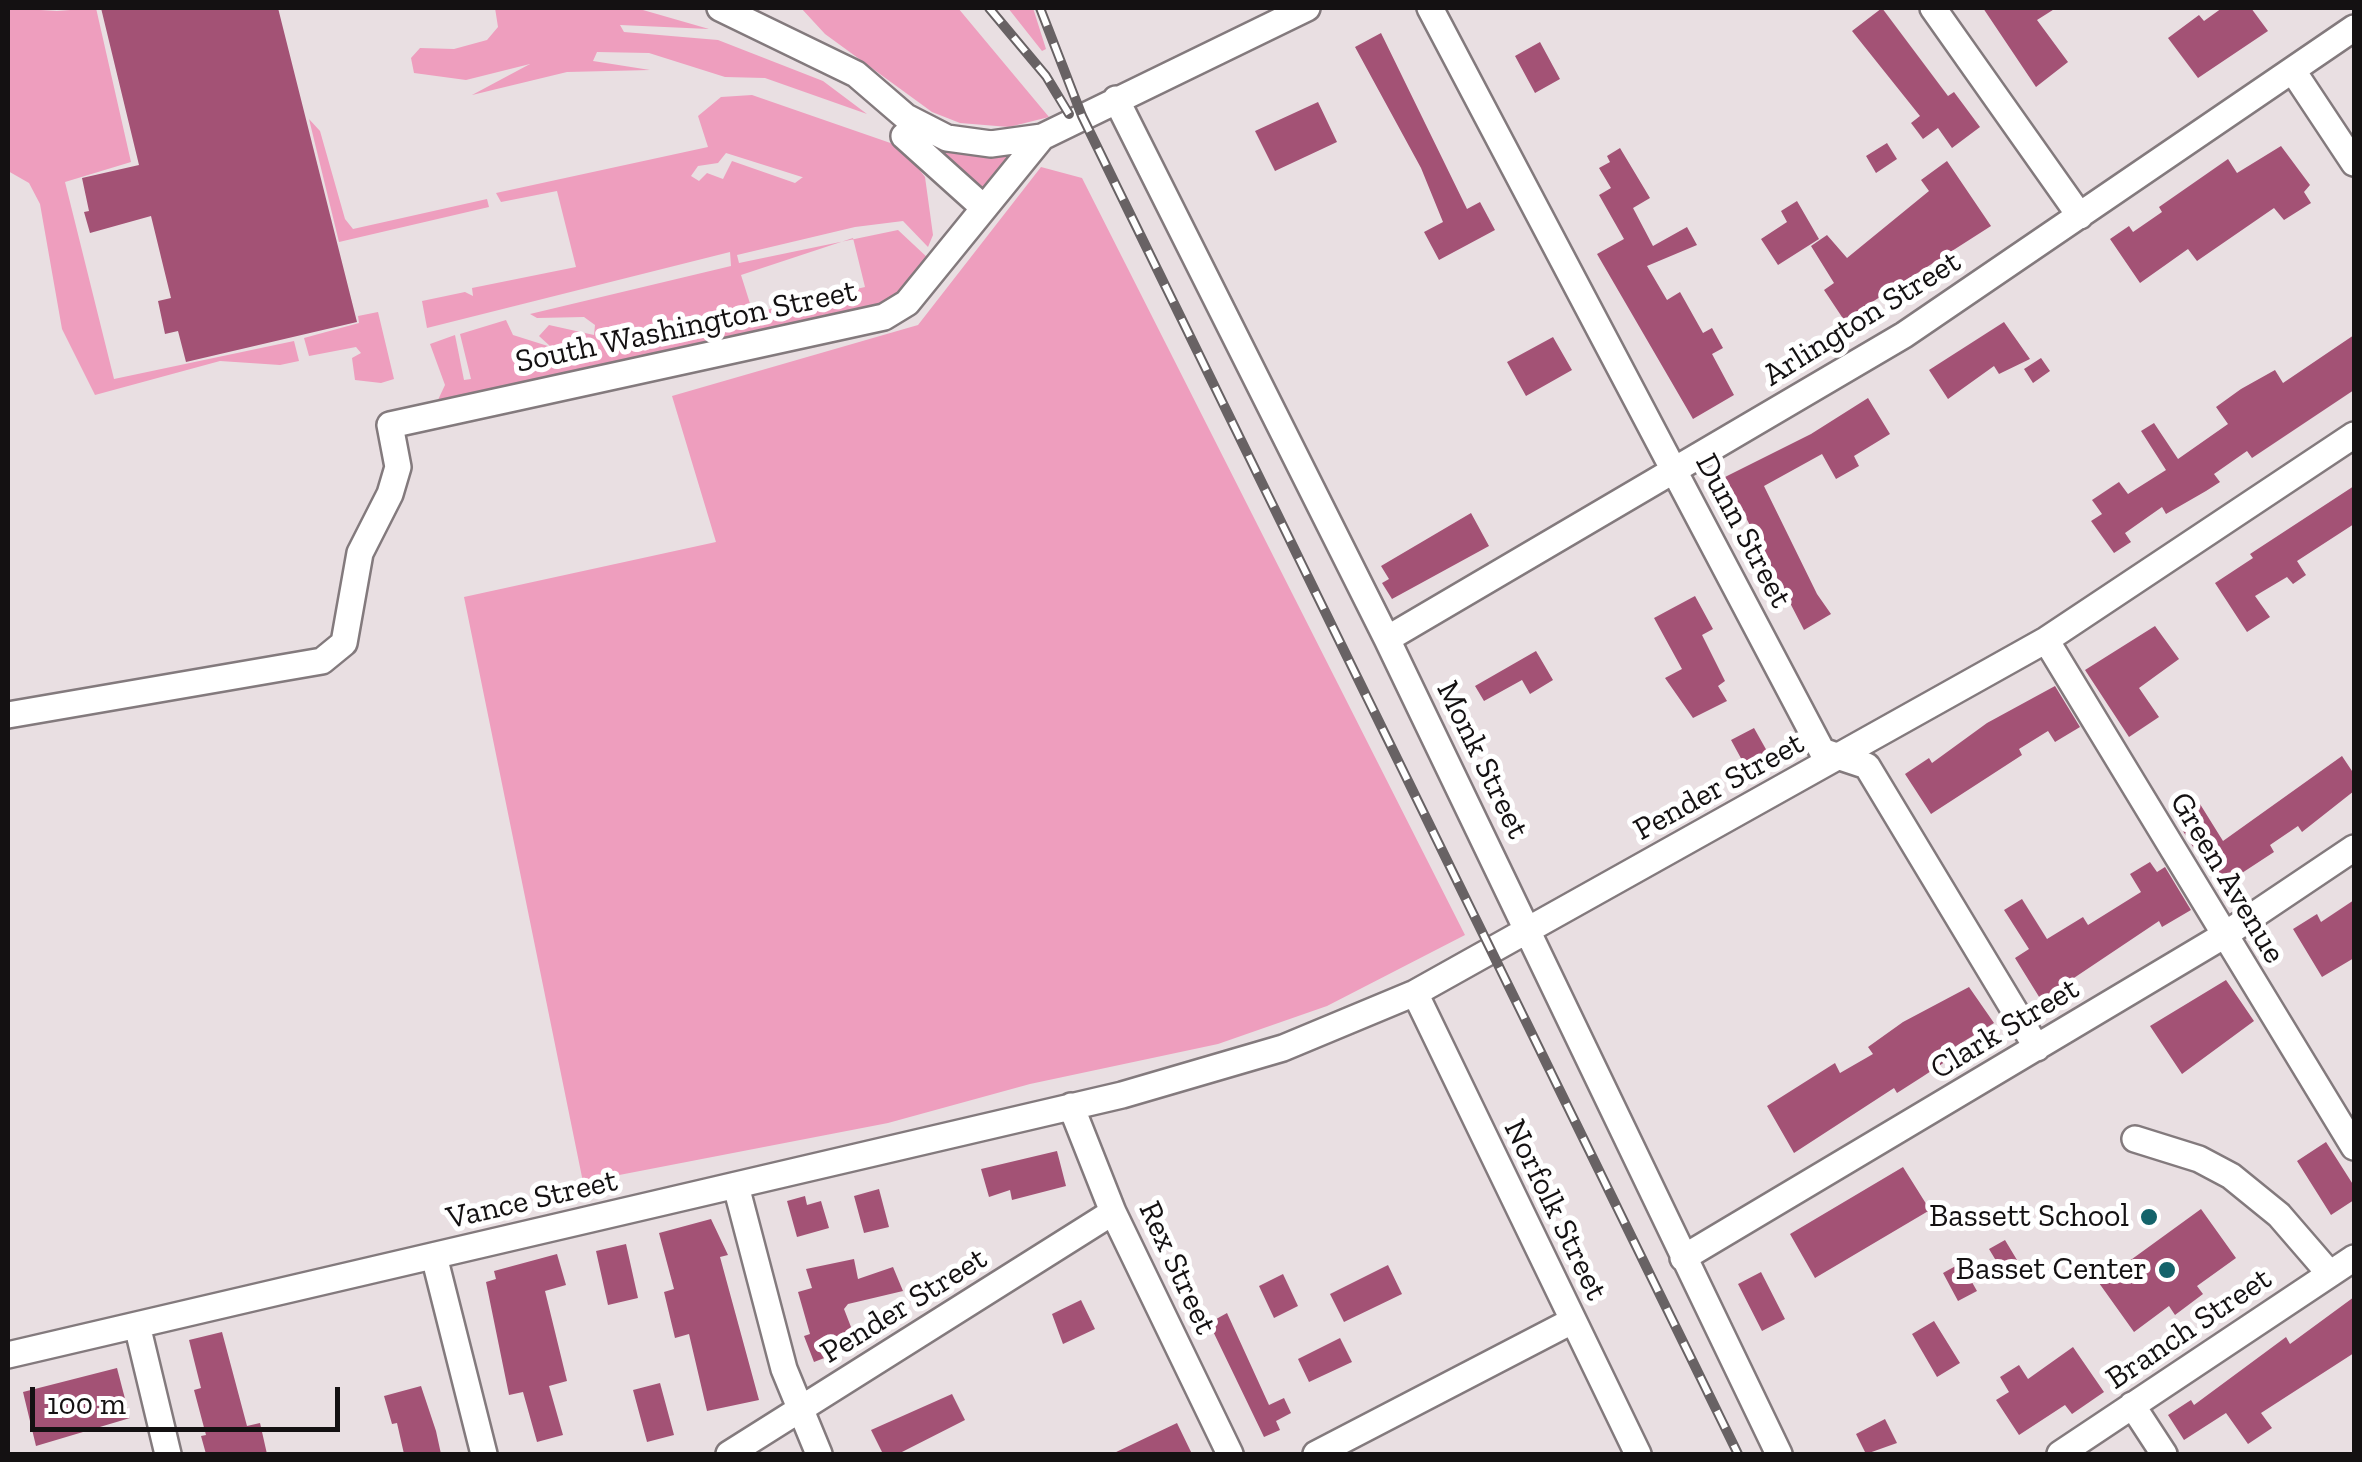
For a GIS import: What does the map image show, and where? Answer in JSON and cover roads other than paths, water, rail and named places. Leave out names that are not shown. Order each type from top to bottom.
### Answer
[{"type":"street","points":[[720,8],[856,74],[928,130],[947,138],[991,144],[1042,137]]},
{"type":"street","name":"South Washington Street","points":[[8,715],[272,673],[322,660],[344,643],[360,553],[390,494],[398,467],[390,426],[884,317],[907,303],[1042,137],[1307,8]]},
{"type":"street","name":"Dunn Street","points":[[1430,8],[1822,751],[1867,766],[2037,1048]]},
{"type":"street","points":[[1933,8],[2080,216]]},
{"type":"street","name":"Arlington Street","points":[[1387,639],[1904,335],[2354,28]]},
{"type":"street","points":[[2292,70],[2354,163]]},
{"type":"street","name":"Monk Street","points":[[1116,99],[1387,639],[1779,1454]]},
{"type":"street","points":[[904,136],[984,208]]},
{"type":"street","name":"Pender Street","points":[[1072,1106],[1265,1054],[1414,993],[2046,640],[2354,434]]},
{"type":"street","name":"Green Avenue","points":[[2046,640],[2354,1147]]},
{"type":"street","name":"Clark Street","points":[[1683,1258],[2223,936],[2354,848]]},
{"type":"street","name":"Norfolk Street","points":[[1414,993],[1638,1454]]},
{"type":"street","name":"Vance Street","points":[[8,1356],[1072,1106]]},
{"type":"street","name":"Rex Street","points":[[1072,1106],[1114,1212],[1230,1454]]},
{"type":"street","points":[[2135,1139],[2199,1159],[2232,1176],[2278,1215],[2330,1274]]},
{"type":"street","points":[[736,1186],[798,1411],[819,1454]]},
{"type":"street","name":"Pender Street","points":[[729,1454],[1114,1212]]},
{"type":"street","points":[[434,1256],[484,1454]]},
{"type":"street","name":"Branch Street","points":[[2060,1454],[2354,1258]]},
{"type":"street","points":[[1316,1454],[1485,1370],[1572,1321]]},
{"type":"street","points":[[138,1325],[168,1454]]},
{"type":"street","points":[[2132,1405],[2164,1454]]},
{"type":"railway","points":[[989,8],[1046,76],[1069,114]]},
{"type":"railway","points":[[1040,8],[1082,116],[1738,1454]]},
{"type":"place","name":"Bassett School","points":[[2149,1217]]},
{"type":"place","name":"Basset Center","points":[[2167,1270]]}]
